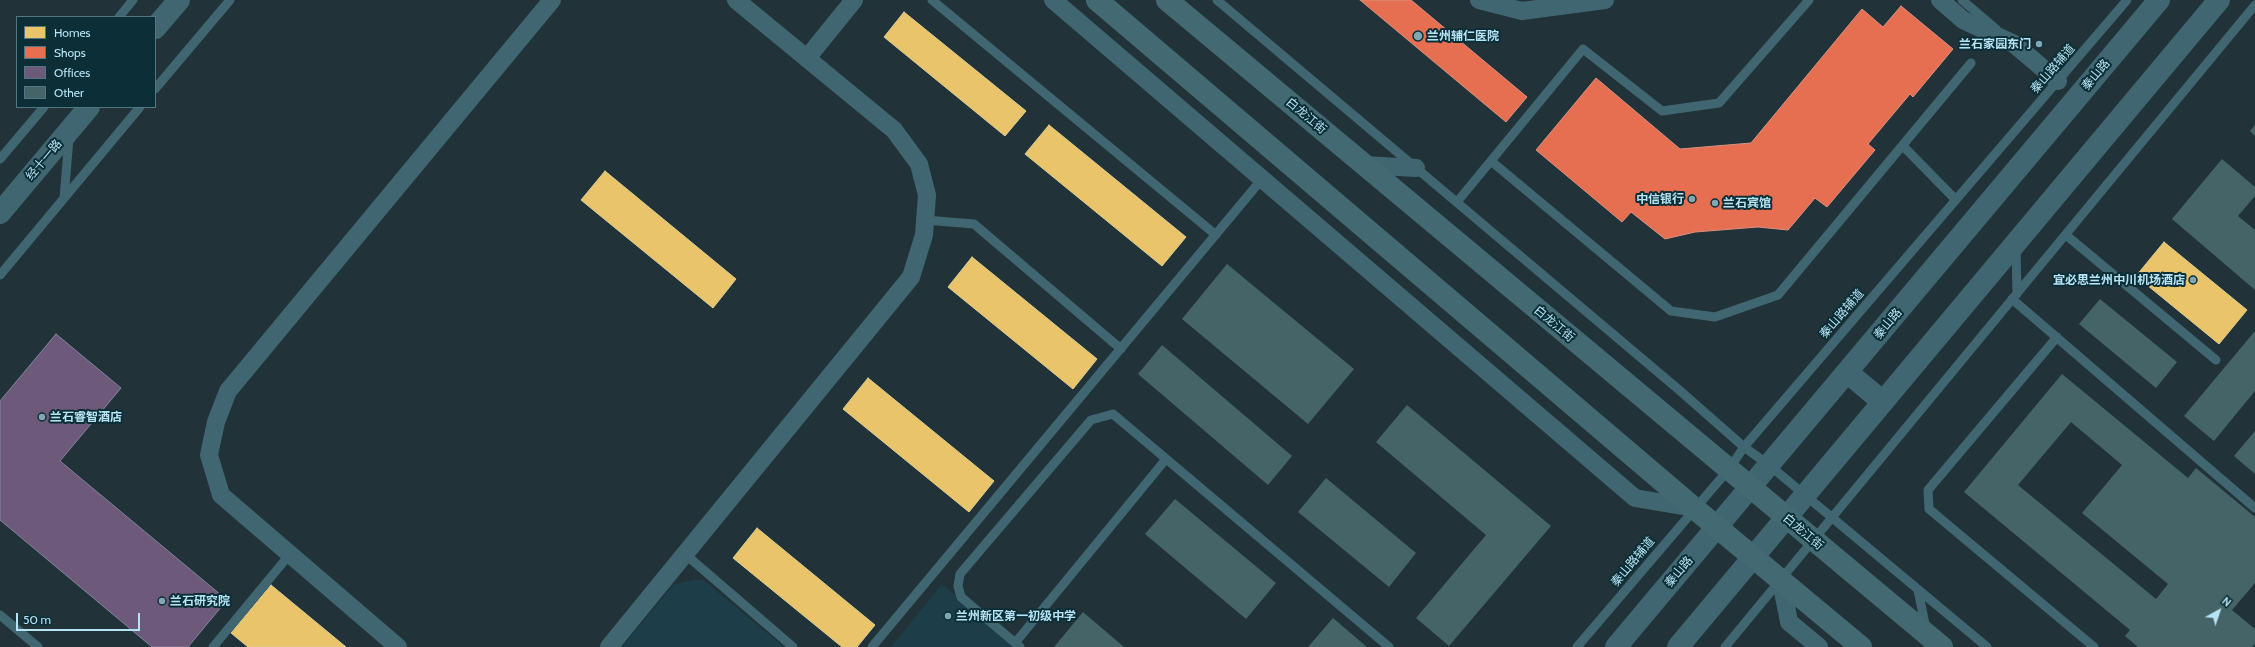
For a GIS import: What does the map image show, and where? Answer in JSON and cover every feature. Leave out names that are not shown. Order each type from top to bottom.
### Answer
[{"type":"main road","points":[[1097,0],[1717,528],[1861,647]]},
{"type":"main road","name":"白龙江街","points":[[1167,0],[1935,641]]},
{"type":"street","points":[[156,27],[179,0]]},
{"type":"street","points":[[388,644],[290,554],[221,495],[209,455],[216,422],[228,391],[552,0]]},
{"type":"street","points":[[609,647],[911,277],[924,235],[927,195],[919,164],[894,130],[736,0]]},
{"type":"street","points":[[807,58],[854,0]]},
{"type":"street","points":[[1053,0],[1634,498],[1694,508]]},
{"type":"street","points":[[1479,0],[1522,11],[1605,0]]},
{"type":"street","points":[[1940,0],[1963,20],[2014,44],[2058,81]]},
{"type":"street","name":"秦山路","points":[[1616,647],[2159,0]]},
{"type":"street","points":[[1678,647],[2219,0]]},
{"type":"street","name":"经十一路","points":[[0,213],[88,108]]},
{"type":"street","points":[[1364,165],[1416,168]]},
{"type":"street","points":[[1847,372],[1883,402]]},
{"type":"street","points":[[1781,581],[1790,622],[1819,647]]},
{"type":"lane","points":[[120,16],[133,0]]},
{"type":"lane","points":[[156,89],[230,0]]},
{"type":"lane","points":[[932,0],[1216,235]]},
{"type":"lane","points":[[1217,0],[1678,389],[1744,447],[1770,465],[1987,647]]},
{"type":"lane","points":[[1457,202],[1583,49],[1662,111],[1719,103],[1809,0]]},
{"type":"lane","points":[[1962,0],[2014,44]]},
{"type":"lane","name":"秦山路辅道","points":[[1578,647],[1728,469],[1744,447],[2128,0]]},
{"type":"lane","points":[[1725,647],[2255,5]]},
{"type":"lane","points":[[1491,161],[1671,311],[1715,317],[1778,295],[1904,146],[1971,63]]},
{"type":"lane","points":[[0,159],[43,108]]},
{"type":"lane","points":[[0,274],[139,108]]},
{"type":"lane","points":[[64,198],[70,130]]},
{"type":"lane","points":[[1904,146],[1956,200]]},
{"type":"lane","points":[[872,647],[1262,179]]},
{"type":"lane","points":[[925,220],[974,224],[1121,349]]},
{"type":"lane","points":[[2066,235],[2216,360]]},
{"type":"lane","points":[[2016,242],[2015,296],[2057,337],[2255,508]]},
{"type":"lane","points":[[2057,337],[1928,490],[1929,509],[2094,647]]},
{"type":"lane","points":[[1166,459],[1018,645],[961,597],[958,586],[960,574],[1091,420],[1113,414],[1389,647]]},
{"type":"lane","points":[[213,647],[290,554]]},
{"type":"lane","points":[[685,554],[793,647]]},
{"type":"lane","points":[[1918,590],[1935,641]]},
{"type":"lane","points":[[0,615],[38,647]]},
{"type":"lane","points":[[2078,647],[2084,640]]},
{"type":"shaded area","points":[[702,579],[784,647],[622,647],[674,584]]},
{"type":"shaded area","name":"兰州新区第一初级中学","points":[[942,584],[1018,647],[891,647]]},
{"type":"building: Homes","points":[[904,12],[1026,111],[1005,136],[884,37]]},
{"type":"building: Homes","points":[[1049,125],[1186,237],[1162,266],[1025,154]]},
{"type":"building: Homes","points":[[605,171],[736,279],[713,308],[581,200]]},
{"type":"building: Homes","points":[[2164,242],[2247,310],[2219,344],[2136,276]]},
{"type":"building: Homes","points":[[972,257],[1097,359],[1073,389],[948,287]]},
{"type":"building: Homes","points":[[868,378],[994,481],[969,512],[843,409]]},
{"type":"building: Homes","points":[[757,528],[875,625],[857,647],[842,647],[733,558]]},
{"type":"building: Homes","points":[[271,585],[346,647],[248,647],[231,633]]},
{"type":"building: Shops","points":[[1360,0],[1411,0],[1527,97],[1506,122]]},
{"type":"building: Shops","points":[[1901,6],[1953,49],[1913,97],[1910,94],[1868,144],[1875,150],[1827,207],[1815,198],[1788,230],[1758,227],[1695,232],[1665,239],[1631,212],[1622,222],[1536,150],[1596,78],[1680,149],[1751,143],[1862,9],[1883,27]]},
{"type":"building: Offices","points":[[56,334],[121,388],[60,461],[227,600],[188,647],[152,647],[0,520],[0,401]]},
{"type":"building: Other","points":[[2255,125],[2255,136],[2250,131]]},
{"type":"building: Other","points":[[2222,159],[2255,187],[2255,196],[2238,216],[2255,230],[2255,290],[2172,219]]},
{"type":"building: Other","points":[[1227,264],[1354,369],[1308,424],[1182,319]]},
{"type":"building: Other","points":[[2100,299],[2177,362],[2156,388],[2079,324]]},
{"type":"building: Other","points":[[2255,331],[2255,391],[2214,441],[2184,416]]},
{"type":"building: Other","points":[[1162,345],[1292,456],[1268,485],[1138,374]]},
{"type":"building: Other","points":[[2062,374],[2188,478],[2196,468],[2255,517],[2255,583],[2232,610],[2255,629],[2255,644],[2252,647],[2138,647],[2125,636],[2130,630],[1964,492]],"holes":[[[2071,422],[2122,465],[2082,513],[2168,584],[2156,599],[2018,485]]]},
{"type":"building: Other","points":[[1407,405],[1551,526],[1449,646],[1416,618],[1486,535],[1376,442]]},
{"type":"building: Other","points":[[2255,431],[2255,474],[2234,456]]},
{"type":"building: Other","points":[[1326,478],[1416,553],[1389,587],[1298,512]]},
{"type":"building: Other","points":[[1175,499],[1276,583],[1246,619],[1145,534]]},
{"type":"building: Other","points":[[1083,612],[1124,647],[1054,647]]},
{"type":"building: Other","points":[[1333,618],[1367,647],[1308,647]]},
{"type":"place","name":"兰州辅仁医院","points":[[1418,36]]},
{"type":"place","name":"兰石家园东门","points":[[2039,44]]},
{"type":"place","name":"中信银行","points":[[1692,199]]},
{"type":"place","name":"兰石宾馆","points":[[1715,203]]},
{"type":"place","name":"宜必思兰州中川机场酒店","points":[[2193,280]]},
{"type":"place","name":"兰石睿智酒店","points":[[42,417]]},
{"type":"place","name":"兰石研究院","points":[[162,601]]},
{"type":"place","name":"兰州新区第一初级中学","points":[[948,616]]}]
